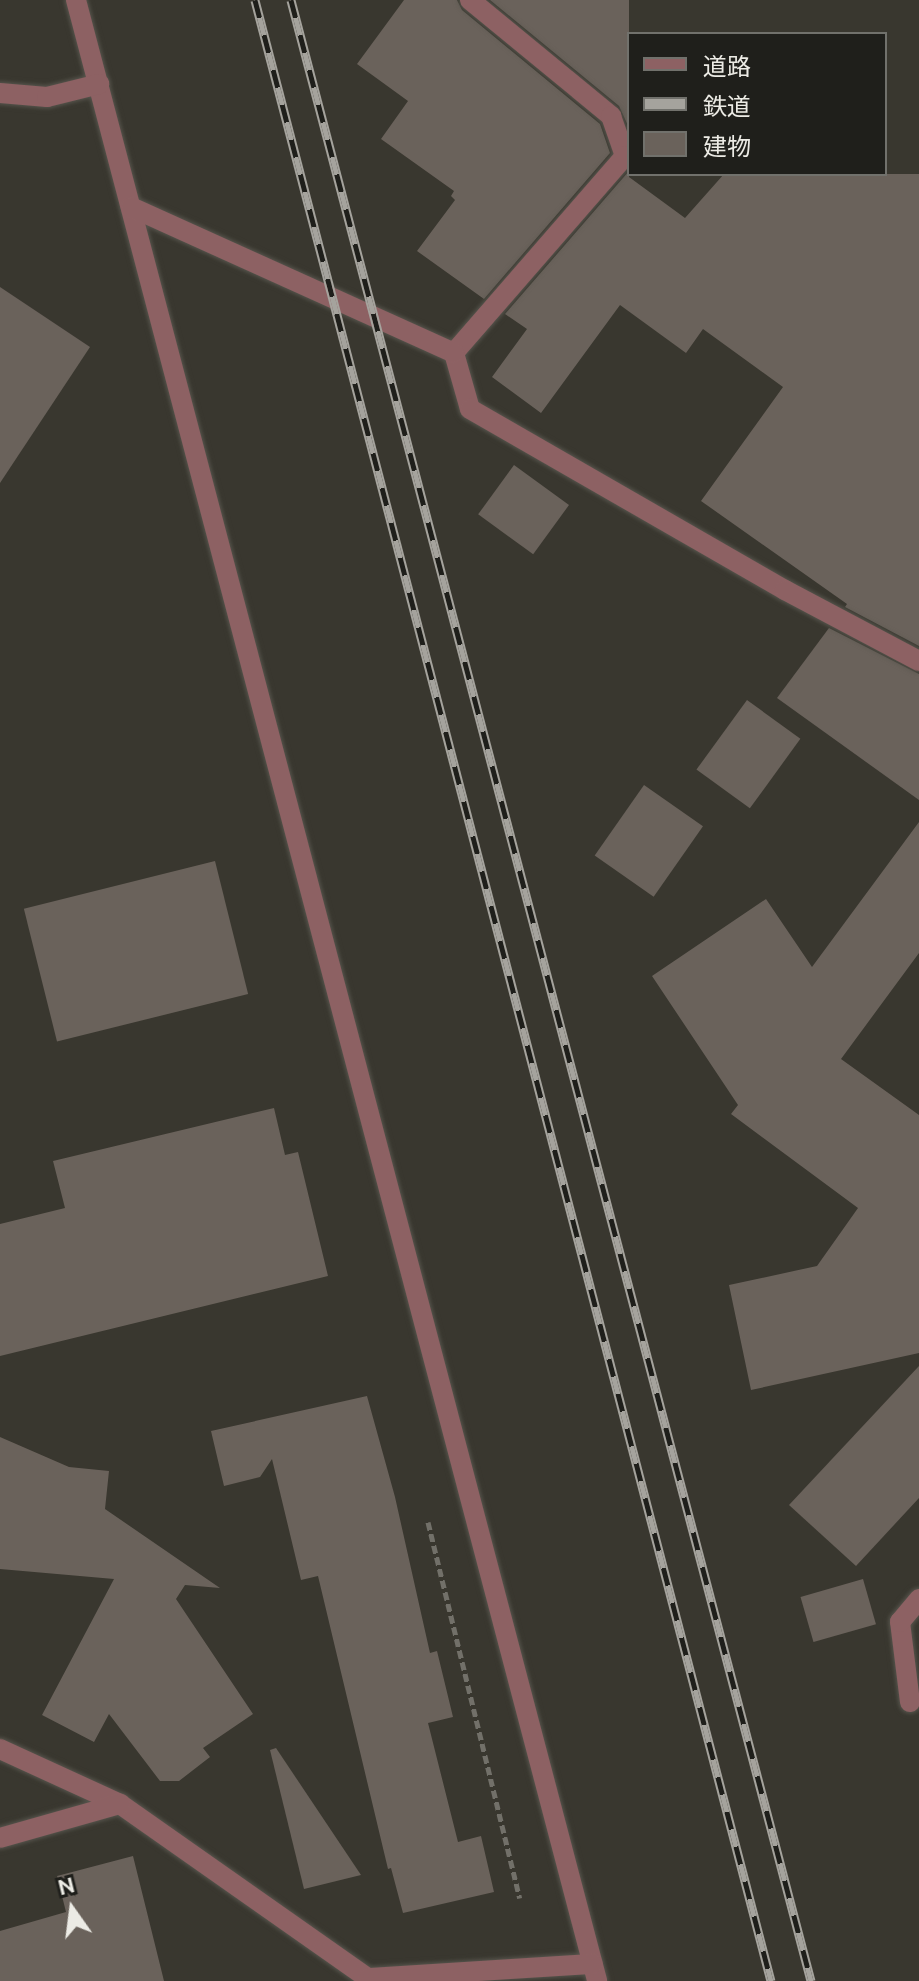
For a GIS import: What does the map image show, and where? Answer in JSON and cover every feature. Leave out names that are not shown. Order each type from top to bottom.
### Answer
[{"type":"street","points":[[0,1749],[120,1804],[368,1978],[595,1972],[76,0]]},
{"type":"street","points":[[454,353],[625,156],[611,116],[470,0]]},
{"type":"street","points":[[0,93],[47,97],[99,84]]},
{"type":"street","points":[[131,207],[454,353],[470,409],[785,590],[919,661]]},
{"type":"street","points":[[910,1702],[900,1622],[919,1599]]},
{"type":"street","points":[[0,1838],[120,1804]]},
{"type":"building","points":[[404,0],[457,0],[462,10],[600,124],[610,153],[484,299],[417,251],[455,200],[451,196],[454,191],[381,139],[408,101],[357,64]]},
{"type":"building","points":[[490,0],[629,0],[627,124],[619,106]]},
{"type":"building","points":[[627,173],[685,218],[722,176],[919,174],[919,646],[845,607],[847,604],[701,501],[783,387],[703,329],[686,353],[620,305],[541,413],[492,377],[527,329],[505,314]]},
{"type":"building","points":[[0,287],[90,347],[0,483]]},
{"type":"building","points":[[514,465],[569,505],[533,554],[478,514]]},
{"type":"building","points":[[829,628],[919,674],[919,800],[777,698]]},
{"type":"building","points":[[747,700],[800,739],[750,808],[696,770]]},
{"type":"building","points":[[644,785],[703,826],[654,897],[595,855]]},
{"type":"building","points":[[919,822],[919,953],[841,1059],[919,1115],[919,1353],[751,1390],[729,1285],[817,1266],[858,1208],[731,1114],[738,1105],[652,976],[766,899],[812,967]]},
{"type":"building","points":[[215,861],[248,994],[57,1042],[24,909]]},
{"type":"building","points":[[274,1108],[285,1155],[298,1152],[328,1276],[0,1356],[0,1224],[65,1208],[53,1161]]},
{"type":"building","points":[[919,1366],[919,1498],[856,1566],[789,1505]]},
{"type":"building","points":[[367,1396],[395,1497],[430,1653],[437,1651],[453,1717],[428,1723],[458,1842],[481,1836],[494,1892],[403,1913],[391,1868],[388,1869],[318,1576],[301,1580],[272,1459],[260,1477],[224,1486],[211,1431]]},
{"type":"building","points":[[0,1437],[69,1467],[109,1471],[105,1509],[220,1588],[185,1585],[176,1599],[253,1714],[203,1748],[210,1757],[179,1781],[160,1781],[109,1714],[94,1742],[42,1715],[114,1579],[0,1569]]},
{"type":"building","points":[[863,1579],[876,1624],[813,1642],[801,1597]]},
{"type":"building","points":[[276,1748],[361,1875],[304,1889],[270,1750]]},
{"type":"building","points":[[133,1856],[164,1981],[0,1981],[0,1931],[66,1912],[57,1876]]},
{"type":"railway","points":[[255,0],[771,1981]]},
{"type":"railway","points":[[291,0],[811,1981]]}]
